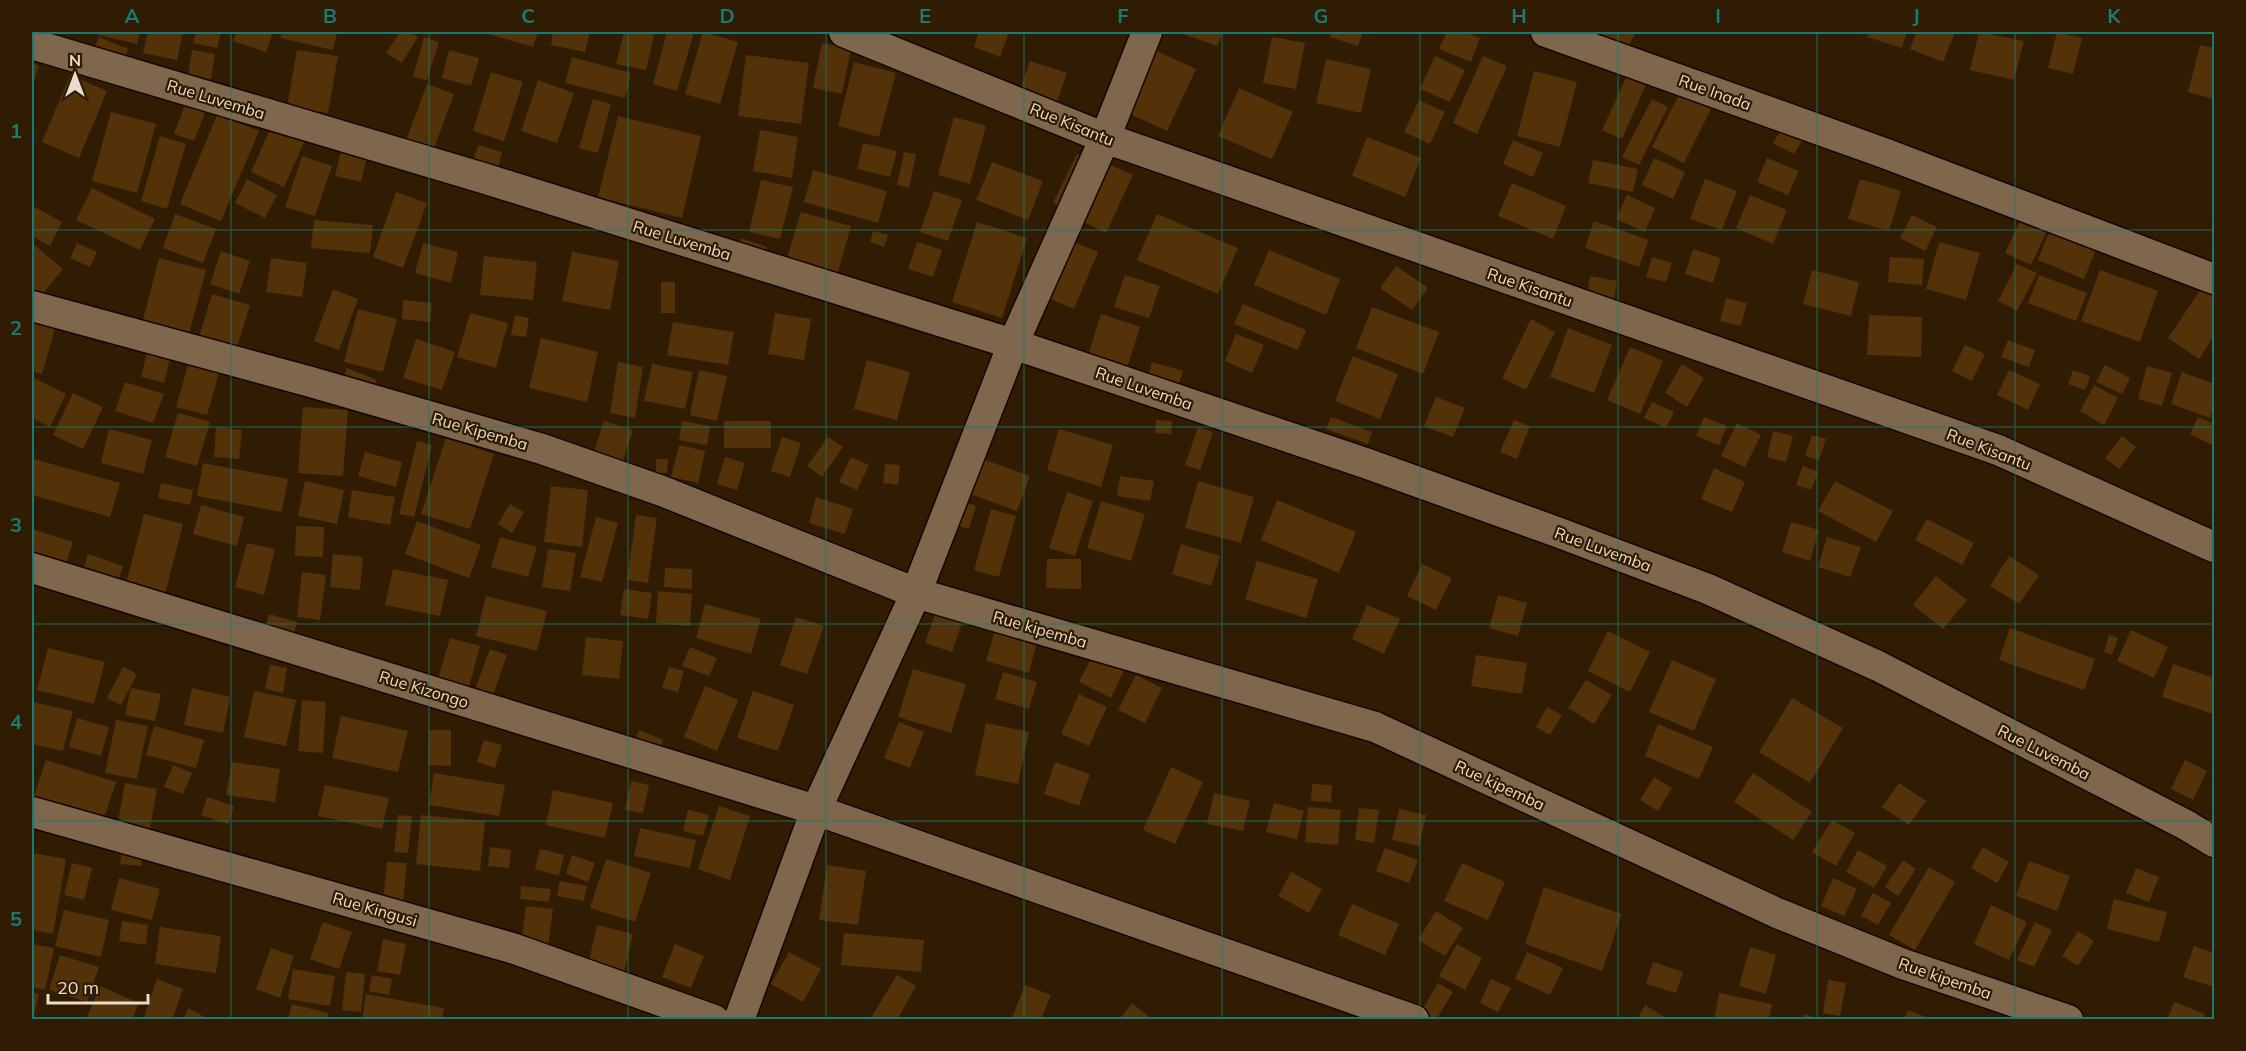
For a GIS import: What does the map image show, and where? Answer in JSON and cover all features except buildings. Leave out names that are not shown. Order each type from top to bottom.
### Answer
[{"type":"street","name":"Rue Kisantu","points":[[844,32],[1105,138],[1998,450],[2214,547]]},
{"type":"street","points":[[739,1020],[816,810],[916,593],[1013,344],[1105,138],[1147,32]]},
{"type":"street","name":"Rue Inada","points":[[1546,32],[1884,153],[2214,279]]},
{"type":"street","name":"Rue Luvemba","points":[[32,45],[483,178],[1013,344],[1368,464],[1708,589],[1878,666],[2176,820],[2214,842]]},
{"type":"street","name":"Rue Kipemba","points":[[32,306],[311,381],[542,449],[662,491],[916,593]]},
{"type":"street","name":"Rue Kizongo","points":[[32,568],[816,810],[1414,1020]]},
{"type":"street","name":"Rue kipemba","points":[[916,593],[1375,727],[1777,913],[1903,964],[2068,1020]]},
{"type":"street","name":"Rue Kingusi","points":[[32,812],[512,948],[714,1020]]}]
